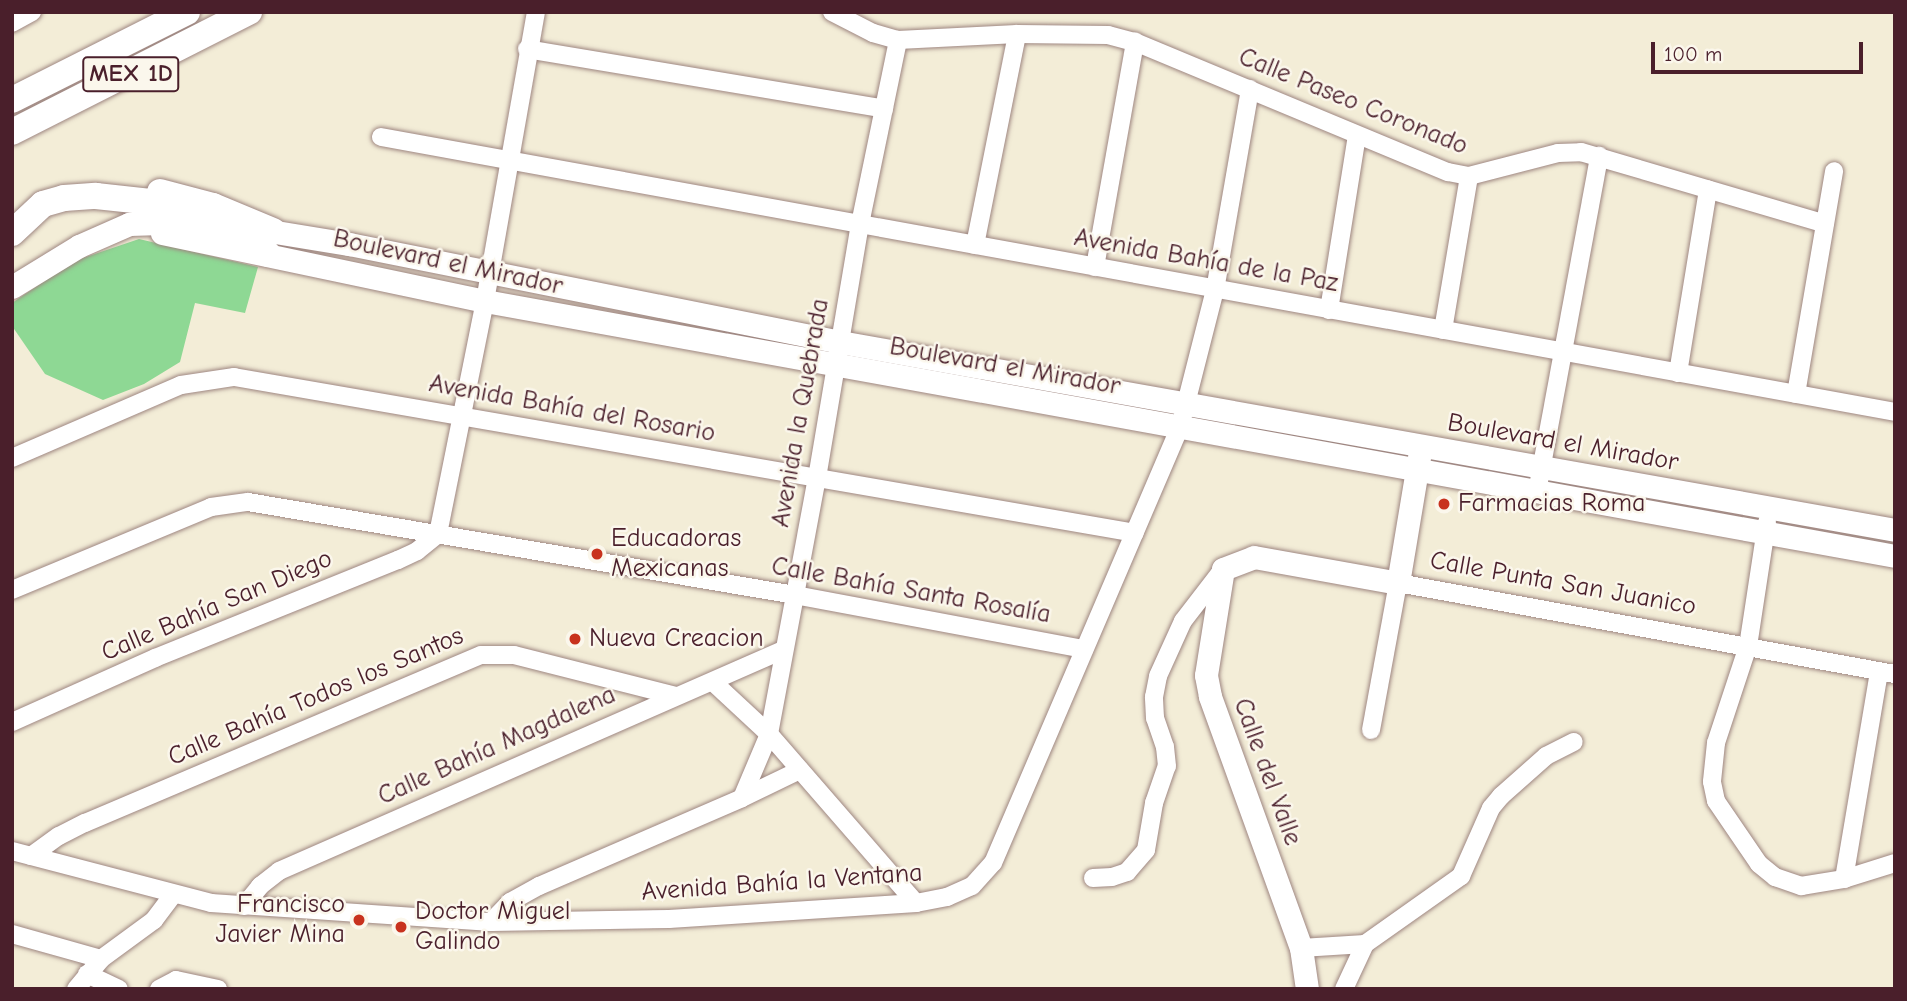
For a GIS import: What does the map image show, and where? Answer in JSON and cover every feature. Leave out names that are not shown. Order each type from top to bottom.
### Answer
[{"type":"highway","name":"MEX 1D","points":[[12,100],[187,12]]},
{"type":"highway","name":"MEX 1D","points":[[12,132],[249,12]]},
{"type":"highway","points":[[12,218],[42,191],[72,185],[167,192],[213,206],[270,242]]},
{"type":"highway","points":[[12,233],[43,204],[64,198],[96,197],[270,242]]},
{"type":"main road","points":[[12,287],[106,232],[159,212]]},
{"type":"main road","name":"Boulevard el Mirador","points":[[106,232],[270,242],[489,274],[1180,427],[1892,555]]},
{"type":"main road","name":"Boulevard el Mirador","points":[[270,242],[485,302],[1186,404],[1769,508],[1894,527]]},
{"type":"main road","points":[[1398,583],[1422,447]]},
{"type":"main road","name":"Calle Punta San Juanico","points":[[1223,569],[1254,557],[1398,583]]},
{"type":"main road","name":"Calle del Valle","points":[[1223,569],[1206,675],[1210,696],[1301,948],[1307,989]]},
{"type":"street","points":[[12,23],[32,12]]},
{"type":"street","points":[[438,534],[485,302],[527,49],[536,12]]},
{"type":"street","points":[[832,12],[873,33],[898,40]]},
{"type":"street","name":"Calle Paseo Coronado","points":[[898,40],[1090,32],[1135,42],[1448,172],[1469,176],[1558,153],[1581,152],[1825,224]]},
{"type":"street","points":[[975,245],[1017,34]]},
{"type":"street","name":"Avenida la Quebrada","points":[[742,798],[769,734],[817,478],[860,224],[898,40]]},
{"type":"street","points":[[1094,267],[1135,42]]},
{"type":"street","points":[[527,49],[884,109]]},
{"type":"street","name":"Avenida Bahía la Ventana","points":[[12,851],[173,895],[244,906],[491,922],[669,919],[916,903],[947,897],[972,886],[993,863],[1180,427],[1215,290],[1250,89]]},
{"type":"street","points":[[1329,310],[1357,136]]},
{"type":"street","name":"Avenida Bahía de la Paz","points":[[381,137],[1895,412]]},
{"type":"street","points":[[1537,492],[1599,156]]},
{"type":"street","points":[[1796,394],[1834,171]]},
{"type":"street","points":[[1443,330],[1469,176]]},
{"type":"street","points":[[1678,373],[1708,189]]},
{"type":"street","name":"Avenida Bahía del Rosario","points":[[12,458],[181,385],[234,377],[1135,533]]},
{"type":"street","name":"Calle Bahía Santa Rosalía","points":[[12,590],[211,507],[248,502],[287,506],[795,595],[1084,649]]},
{"type":"street","points":[[1769,508],[1748,646],[1716,743],[1712,782],[1716,802],[1759,864],[1775,877],[1801,886],[1844,879],[1895,863]]},
{"type":"street","points":[[1892,555],[1894,527]]},
{"type":"street","name":"Calle Bahía San Diego","points":[[12,722],[155,658],[398,560],[417,551],[438,534]]},
{"type":"street","points":[[1093,877],[1112,877],[1127,872],[1146,850],[1154,803],[1167,766],[1165,747],[1155,718],[1154,697],[1158,676],[1183,621],[1223,569]]},
{"type":"street","points":[[1371,730],[1398,583]]},
{"type":"street","name":"Calle Punta San Juanico","points":[[1398,583],[1887,673]]},
{"type":"street","name":"Calle Bahía Magdalena","points":[[244,906],[260,886],[279,870],[783,650]]},
{"type":"street","name":"Calle Bahía Todos los Santos","points":[[31,856],[59,836],[85,823],[481,655],[514,655],[676,696]]},
{"type":"street","points":[[1844,879],[1887,673]]},
{"type":"street","points":[[713,682],[769,734],[916,903]]},
{"type":"street","points":[[1345,989],[1365,944],[1461,876],[1469,864],[1491,808],[1501,796],[1546,756],[1574,742]]},
{"type":"street","points":[[491,922],[510,902],[539,886],[800,770]]},
{"type":"street","points":[[119,989],[82,982],[101,959],[154,920],[173,895]]},
{"type":"street","points":[[12,934],[101,959]]},
{"type":"street","points":[[1301,948],[1365,944]]},
{"type":"street","points":[[159,989],[176,980],[218,989]]},
{"type":"green space","points":[[139,239],[258,267],[245,313],[195,303],[180,362],[144,384],[103,400],[45,374],[12,326],[12,303],[74,261]]},
{"type":"place","name":"Farmacias Roma","points":[[1444,504]]},
{"type":"place","name":"Educadoras Mexicanas","points":[[597,554]]},
{"type":"place","name":"Nueva Creacion","points":[[575,639]]},
{"type":"place","name":"Francisco Javier Mina","points":[[359,920]]},
{"type":"place","name":"Doctor Miguel Galindo","points":[[401,927]]}]
